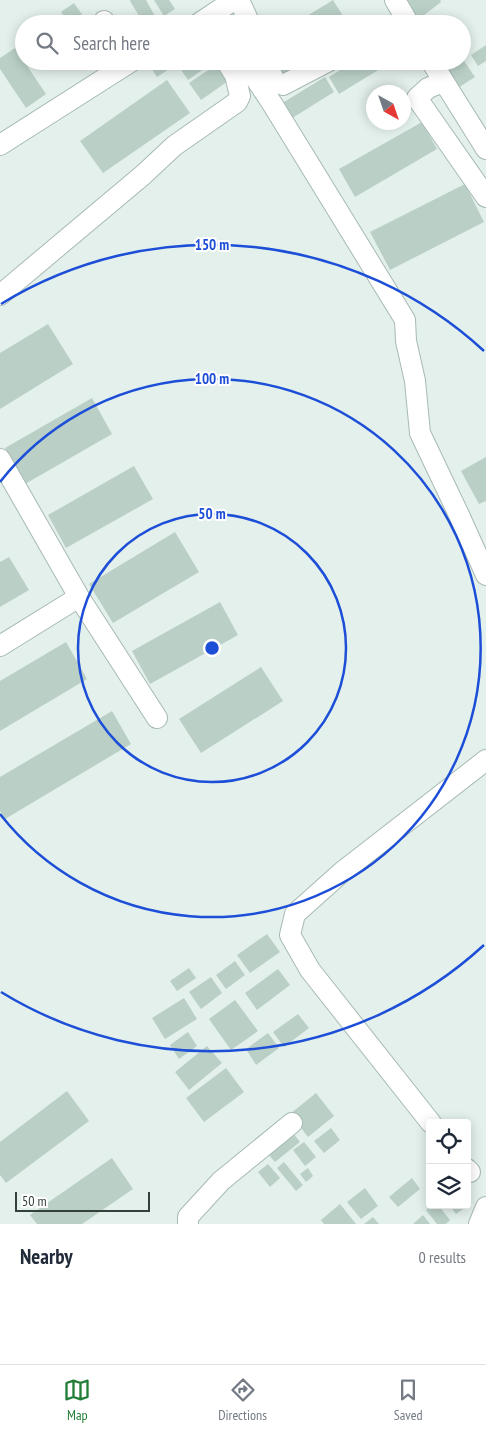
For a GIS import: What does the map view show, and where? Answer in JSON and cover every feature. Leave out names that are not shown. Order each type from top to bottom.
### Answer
[{"type":"street","points":[[214,15],[234,0]]},
{"type":"street","points":[[239,0],[246,15]]},
{"type":"street","points":[[395,0],[401,15]]},
{"type":"street","points":[[0,145],[116,70]]},
{"type":"street","points":[[0,295],[143,175],[174,146],[236,102],[240,96],[235,75],[232,70]]},
{"type":"street","points":[[250,70],[405,320],[406,341],[415,381],[420,434],[486,576]]},
{"type":"street","points":[[270,70],[276,82],[283,85],[312,70]]},
{"type":"street","points":[[436,70],[486,149]]},
{"type":"street","points":[[443,82],[428,88],[417,98],[486,197]]},
{"type":"street","points":[[0,459],[79,597],[157,718]]},
{"type":"street","points":[[0,646],[79,597]]},
{"type":"street","points":[[428,1119],[310,970],[290,935],[295,914],[342,872],[486,760]]},
{"type":"street","points":[[188,1224],[188,1217],[221,1181],[292,1123]]},
{"type":"street","points":[[479,1224],[486,1207]]},
{"type":"building","points":[[146,0],[154,15],[139,15],[130,1]]},
{"type":"building","points":[[154,0],[169,0],[175,9],[163,15]]},
{"type":"building","points":[[333,0],[342,15],[309,15]]},
{"type":"building","points":[[404,0],[440,0],[441,2],[424,15],[416,15]]},
{"type":"building","points":[[74,3],[82,15],[63,15],[61,12]]},
{"type":"building","points":[[486,45],[486,61],[478,66],[471,55]]},
{"type":"building","points":[[15,48],[15,70],[30,70],[46,94],[26,108],[0,69],[0,58]]},
{"type":"building","points":[[152,70],[168,70],[157,77]]},
{"type":"building","points":[[181,70],[202,70],[188,80]]},
{"type":"building","points":[[208,70],[229,70],[234,77],[201,100],[189,83]]},
{"type":"building","points":[[278,70],[292,70],[293,71],[282,77]]},
{"type":"building","points":[[340,70],[378,70],[339,94],[329,77]]},
{"type":"building","points":[[446,70],[470,70],[475,77],[458,88]]},
{"type":"building","points":[[325,77],[334,92],[289,120],[279,105]]},
{"type":"building","points":[[167,80],[190,113],[103,173],[80,141]]},
{"type":"building","points":[[422,122],[437,149],[355,197],[339,169],[411,130]]},
{"type":"building","points":[[465,184],[484,222],[390,270],[370,232]]},
{"type":"building","points":[[48,324],[73,364],[0,409],[0,353]]},
{"type":"building","points":[[92,398],[112,434],[25,484],[5,448]]},
{"type":"building","points":[[486,457],[486,501],[479,504],[461,471]]},
{"type":"building","points":[[134,466],[153,499],[66,548],[48,515]]},
{"type":"building","points":[[175,532],[199,572],[113,623],[89,584]]},
{"type":"building","points":[[9,557],[29,590],[0,607],[0,562]]},
{"type":"building","points":[[220,602],[238,635],[150,684],[132,651]]},
{"type":"building","points":[[66,642],[87,679],[0,731],[0,681]]},
{"type":"building","points":[[261,667],[283,701],[201,753],[179,719]]},
{"type":"building","points":[[112,711],[131,744],[5,819],[0,811],[0,777]]},
{"type":"building","points":[[267,934],[280,952],[250,973],[237,955]]},
{"type":"building","points":[[235,961],[245,975],[226,989],[216,975]]},
{"type":"building","points":[[189,968],[196,978],[177,991],[170,981]]},
{"type":"building","points":[[278,969],[290,985],[257,1010],[245,993]]},
{"type":"building","points":[[211,977],[222,993],[201,1009],[189,992]]},
{"type":"building","points":[[184,998],[197,1019],[165,1039],[152,1018]]},
{"type":"building","points":[[235,1000],[258,1031],[231,1050],[209,1019]]},
{"type":"building","points":[[298,1014],[309,1028],[284,1047],[273,1032]]},
{"type":"building","points":[[188,1032],[197,1046],[179,1059],[170,1045]]},
{"type":"building","points":[[268,1033],[279,1048],[256,1065],[246,1049]]},
{"type":"building","points":[[207,1046],[222,1063],[189,1090],[175,1072]]},
{"type":"building","points":[[226,1068],[244,1092],[204,1122],[186,1098]]},
{"type":"building","points":[[67,1091],[89,1121],[6,1183],[0,1175],[0,1142]]},
{"type":"building","points":[[316,1093],[334,1116],[308,1137],[290,1114]]},
{"type":"building","points":[[331,1128],[340,1140],[324,1153],[314,1141]]},
{"type":"building","points":[[293,1133],[300,1142],[275,1162],[267,1153]]},
{"type":"building","points":[[304,1142],[316,1157],[305,1166],[293,1150]]},
{"type":"building","points":[[112,1158],[133,1189],[82,1224],[37,1224],[30,1215]]},
{"type":"building","points":[[284,1162],[303,1185],[296,1191],[277,1168]]},
{"type":"building","points":[[268,1164],[280,1178],[270,1187],[258,1172]]},
{"type":"building","points":[[308,1168],[313,1176],[306,1182],[300,1174]]},
{"type":"building","points":[[412,1178],[420,1189],[398,1207],[389,1197]]},
{"type":"building","points":[[365,1188],[378,1206],[361,1219],[347,1202]]},
{"type":"building","points":[[340,1204],[356,1224],[324,1224],[321,1220]]},
{"type":"building","points":[[441,1209],[450,1220],[446,1224],[437,1224],[426,1210]]},
{"type":"building","points":[[452,1209],[463,1209],[456,1214]]},
{"type":"building","points":[[423,1215],[430,1224],[413,1224]]},
{"type":"building","points":[[373,1217],[379,1224],[364,1224]]}]
